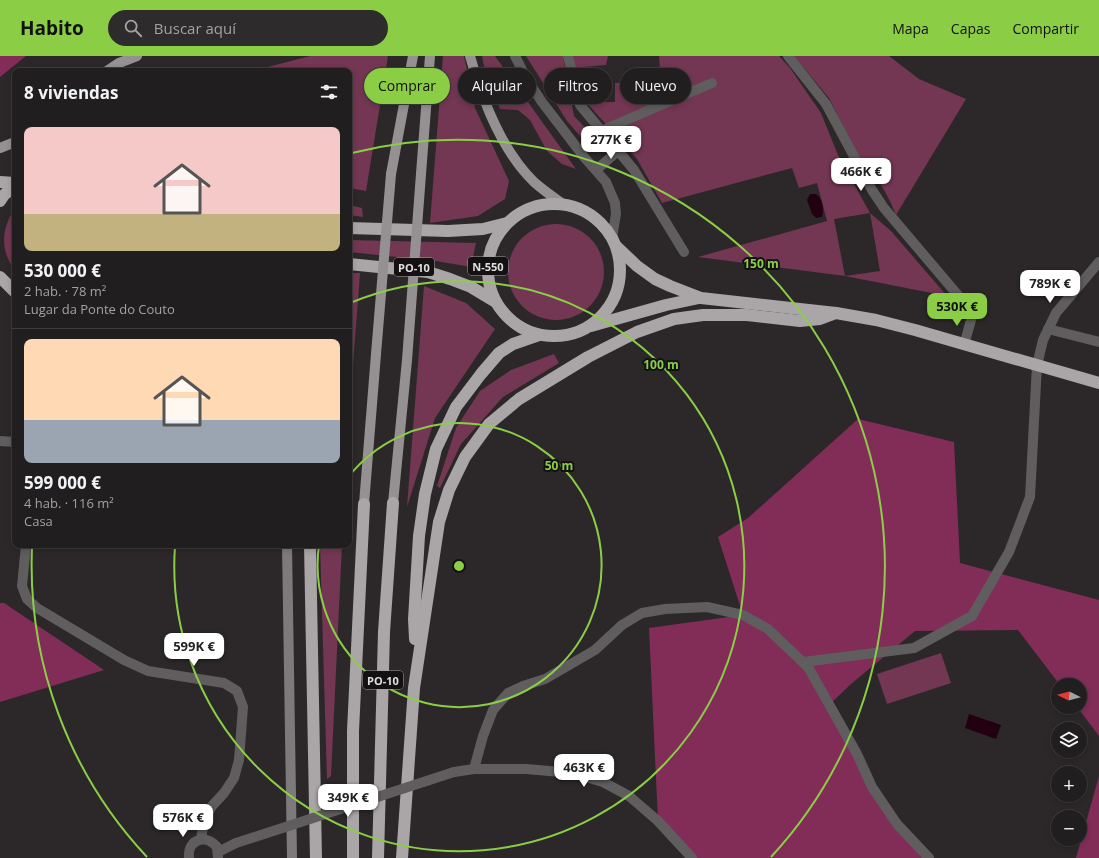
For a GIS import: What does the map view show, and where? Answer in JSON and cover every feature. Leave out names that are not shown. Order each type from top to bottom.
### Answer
[{"type":"highway","points":[[0,182],[12,184]]},
{"type":"highway","points":[[0,201],[12,187]]},
{"type":"highway","name":"N-550","points":[[701,298],[666,305],[586,328],[564,336],[539,335],[522,328],[507,317],[496,302],[490,286],[488,269],[490,252],[497,237],[507,223],[519,214],[533,207],[548,204],[563,204],[578,208],[592,215],[603,225],[614,242],[637,266],[655,279],[701,298],[836,313],[895,325],[1099,383]]},
{"type":"highway","name":"N-550","points":[[352,228],[448,231],[483,229],[507,223]]},
{"type":"highway","name":"N-550","points":[[586,328],[607,310],[614,299],[618,287],[620,260],[614,242]]},
{"type":"highway","name":"N-550","points":[[352,264],[428,272],[471,287],[496,302]]},
{"type":"highway","points":[[0,277],[12,289]]},
{"type":"highway","points":[[402,858],[409,747],[418,656],[439,522],[449,490],[465,457],[489,424],[519,399],[588,357],[638,332],[674,319],[710,315],[746,315],[800,321],[820,319],[836,313]]},
{"type":"highway","points":[[418,656],[414,633],[414,619],[419,536],[425,494],[436,449],[456,407],[499,353],[513,344],[539,335]]},
{"type":"highway","name":"PO-10","points":[[378,858],[384,632],[393,502]]},
{"type":"highway","name":"PO-10","points":[[353,858],[353,731],[364,504]]},
{"type":"highway","points":[[310,548],[316,858]]},
{"type":"main road","points":[[112,68],[119,63],[137,56]]},
{"type":"main road","name":"PO-10","points":[[364,504],[391,174],[413,56]]},
{"type":"main road","name":"PO-10","points":[[393,502],[407,360],[430,56]]},
{"type":"main road","points":[[470,56],[478,85],[491,116],[508,149],[533,182],[563,204]]},
{"type":"main road","points":[[0,148],[12,143]]},
{"type":"street","points":[[515,56],[526,78],[542,102],[606,182],[615,203],[616,214],[614,242]]},
{"type":"street","points":[[568,56],[580,105],[634,170],[684,252]]},
{"type":"street","points":[[788,56],[826,104],[872,190],[884,208],[960,296],[965,305],[973,312],[964,345]]},
{"type":"street","points":[[601,131],[712,83]]},
{"type":"street","points":[[596,170],[618,151]]},
{"type":"street","points":[[803,662],[914,648],[972,616],[1009,552],[1030,497],[1037,365],[1044,340],[1056,314],[1099,262]]},
{"type":"street","points":[[0,289],[12,291]]},
{"type":"street","points":[[1048,329],[1099,342]]},
{"type":"street","points":[[0,441],[12,442]]},
{"type":"street","points":[[26,548],[22,586],[27,599],[37,608],[124,660],[148,671],[224,683],[237,691],[243,707],[239,760],[234,778],[224,793],[212,806],[204,820],[201,839]]},
{"type":"street","points":[[287,548],[292,858]]},
{"type":"street","points":[[474,769],[483,736],[493,710],[508,693],[523,686],[545,679],[595,650],[622,624],[642,613],[665,609],[707,607],[743,615],[768,628],[808,667],[853,747],[872,787],[897,824],[930,858]]},
{"type":"street","points":[[188,858],[192,844],[201,839],[210,840],[217,847],[218,855],[236,843],[454,772],[474,769],[526,769],[572,773],[603,782],[629,796],[658,821],[692,858]]},
{"type":"shaded area","points":[[0,56],[26,56],[0,77]]},
{"type":"shaded area","points":[[310,56],[388,56],[386,68],[364,68],[364,104],[380,104],[366,191],[352,189],[352,68],[235,68],[268,67]]},
{"type":"shaded area","points":[[443,56],[464,56],[467,68],[458,68],[458,104],[474,104],[509,181],[505,199],[478,216],[430,223],[439,104],[450,104],[450,68],[442,68]]},
{"type":"shaded area","points":[[482,56],[495,56],[504,68],[484,68]]},
{"type":"shaded area","points":[[526,56],[563,56],[565,68],[544,68],[544,85],[536,72],[536,68],[534,68]]},
{"type":"shaded area","points":[[570,56],[608,56],[606,65],[571,68]]},
{"type":"shaded area","points":[[659,56],[779,56],[790,68],[821,113],[838,155],[870,213],[834,219],[845,276],[698,257],[827,221],[817,183],[799,188],[792,168],[662,203],[637,159],[588,104],[612,104],[612,102],[615,102],[615,83],[620,83],[620,104],[691,104],[691,68],[660,68]]},
{"type":"shaded area","points":[[794,56],[889,56],[919,79],[966,99],[896,215],[880,184],[859,157],[829,98]]},
{"type":"shaded area","points":[[498,104],[529,104],[576,169],[562,164],[547,151],[530,120],[518,110],[500,109]]},
{"type":"shaded area","points":[[556,104],[572,104],[574,116],[602,145],[594,152],[567,121]]},
{"type":"shaded area","points":[[810,194],[816,194],[822,201],[822,217],[816,218],[812,214],[807,200]]},
{"type":"shaded area","points":[[352,206],[362,208],[363,217],[352,215]]},
{"type":"shaded area","points":[[12,213],[12,266],[7,255],[4,240]]},
{"type":"shaded area","points":[[870,213],[891,231],[947,296],[845,276],[880,271]]},
{"type":"shaded area","points":[[556,224],[574,227],[590,238],[601,254],[604,272],[601,290],[590,306],[574,317],[556,320],[538,317],[522,306],[511,290],[508,272],[511,254],[522,238],[538,227]]},
{"type":"shaded area","points":[[352,240],[476,243],[471,267],[436,261],[352,252]]},
{"type":"shaded area","points":[[352,273],[360,273],[352,378]]},
{"type":"shaded area","points":[[424,286],[466,303],[495,329],[435,418],[407,507]]},
{"type":"shaded area","points":[[554,354],[559,363],[503,397],[461,444],[440,488],[437,486],[456,428],[480,391],[511,370]]},
{"type":"shaded area","points":[[858,419],[954,442],[960,563],[1099,600],[1099,736],[1082,714],[1087,714],[1087,678],[1055,678],[1018,630],[915,631],[851,684],[829,705],[872,787],[929,858],[692,858],[658,821],[649,628],[743,615],[718,537],[748,518]]},
{"type":"shaded area","points":[[320,548],[342,548],[331,776],[327,779]]},
{"type":"shaded area","points":[[0,603],[4,603],[104,670],[0,702]]},
{"type":"shaded area","points":[[941,653],[951,683],[887,704],[877,674]]},
{"type":"shaded area","points":[[969,714],[1001,725],[996,739],[965,728]]},
{"type":"shaded area","points":[[1099,776],[1099,858],[1076,858],[1079,846],[1087,846],[1087,819]]}]
